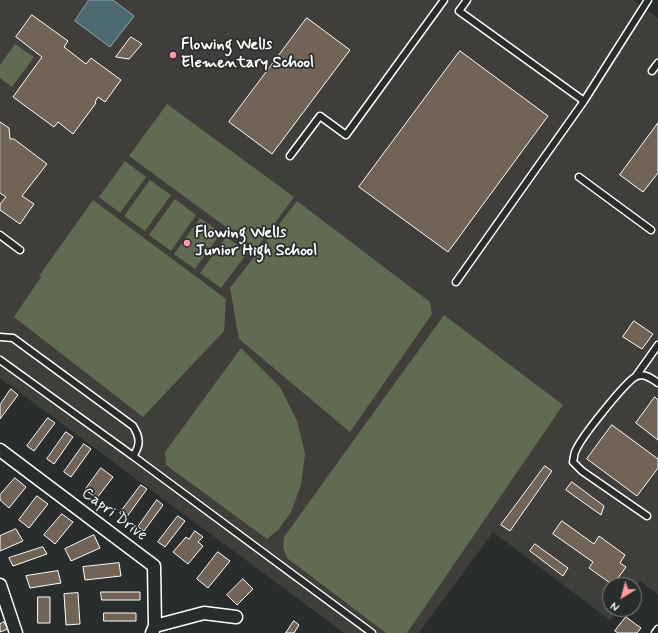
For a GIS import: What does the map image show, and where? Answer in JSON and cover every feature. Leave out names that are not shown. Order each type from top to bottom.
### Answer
[{"type":"street","name":"Capri Drive","points":[[0,450],[154,566],[154,630]]},
{"type":"street","points":[[0,585],[16,633]]},
{"type":"street","points":[[154,630],[204,613],[236,617]]},
{"type":"lane","points":[[290,156],[320,116],[346,135],[444,0]]},
{"type":"lane","points":[[467,0],[459,11],[584,101]]},
{"type":"lane","points":[[456,282],[584,101],[648,0]]},
{"type":"lane","points":[[652,71],[658,63]]},
{"type":"lane","points":[[580,177],[652,230]]},
{"type":"lane","points":[[0,235],[20,250]]},
{"type":"lane","points":[[0,337],[4,336],[13,338],[133,426],[139,436],[138,448],[133,456]]},
{"type":"lane","points":[[647,516],[582,471],[573,462],[576,450],[592,424],[636,376],[658,345]]},
{"type":"lane","points":[[0,360],[133,456],[372,633]]},
{"type":"lane","points":[[636,376],[648,376],[658,383]]},
{"type":"lane","points":[[655,633],[658,629]]},
{"type":"shaded area","points":[[0,0],[633,0],[658,18],[658,594],[642,583],[642,577],[602,577],[602,614],[493,532],[419,633],[344,633],[0,378]]},
{"type":"green space","points":[[15,44],[34,57],[12,87],[0,78],[0,65]]},
{"type":"green space","points":[[167,104],[294,197],[256,249],[129,156]]},
{"type":"green space","points":[[125,161],[146,177],[120,213],[99,197]]},
{"type":"green space","points":[[150,180],[171,195],[145,231],[124,216]]},
{"type":"green space","points":[[175,199],[196,215],[171,251],[149,235]]},
{"type":"green space","points":[[93,200],[226,299],[224,331],[143,417],[14,317],[41,277],[39,276]]},
{"type":"green space","points":[[297,201],[430,302],[432,314],[350,432],[239,339],[230,288]]},
{"type":"green space","points":[[200,218],[221,233],[195,269],[174,254]]},
{"type":"green space","points":[[226,237],[248,252],[221,288],[200,273]]},
{"type":"green space","points":[[444,315],[563,405],[407,633],[386,633],[287,558],[283,547],[284,537]]},
{"type":"green space","points":[[241,348],[280,387],[297,421],[305,454],[301,485],[291,512],[279,529],[267,539],[166,465],[165,452]]},
{"type":"water","points":[[89,0],[113,0],[134,16],[110,47],[75,21]]},
{"type":"building","points":[[32,15],[68,41],[64,47],[86,64],[91,58],[121,80],[105,102],[98,97],[95,102],[96,103],[73,134],[58,122],[54,127],[13,97],[42,57],[16,37]]},
{"type":"building","points":[[307,18],[350,50],[272,154],[229,122]]},
{"type":"building","points":[[131,37],[142,44],[129,59],[116,57]]},
{"type":"building","points":[[460,51],[548,116],[448,252],[359,187]]},
{"type":"building","points":[[0,122],[9,128],[10,139],[14,139],[47,164],[22,196],[34,204],[20,224],[0,210],[0,204],[6,197],[0,193]]},
{"type":"building","points":[[658,123],[658,173],[643,192],[620,175]]},
{"type":"building","points":[[634,321],[653,334],[642,349],[623,337]]},
{"type":"building","points":[[11,389],[18,395],[0,419],[0,405]]},
{"type":"building","points":[[655,397],[658,400],[658,440],[636,423]]},
{"type":"building","points":[[48,418],[55,423],[34,451],[27,446]]},
{"type":"building","points":[[612,425],[658,459],[658,468],[637,496],[587,459]]},
{"type":"building","points":[[66,432],[73,437],[54,464],[47,459]]},
{"type":"building","points":[[84,444],[91,449],[71,477],[64,472]]},
{"type":"building","points":[[545,466],[552,471],[510,531],[501,525]]},
{"type":"building","points":[[101,468],[113,477],[97,498],[85,490]]},
{"type":"building","points":[[15,478],[26,487],[9,508],[0,500],[0,495]]},
{"type":"building","points":[[572,482],[604,506],[601,515],[566,490]]},
{"type":"building","points":[[141,485],[147,489],[126,518],[120,513]]},
{"type":"building","points":[[37,496],[48,504],[29,528],[19,520]]},
{"type":"building","points":[[157,500],[163,505],[144,531],[138,527]]},
{"type":"building","points":[[62,514],[73,522],[55,544],[44,535]]},
{"type":"building","points":[[178,516],[185,521],[165,547],[158,542]]},
{"type":"building","points":[[562,521],[594,544],[599,536],[625,555],[620,563],[626,567],[619,577],[602,577],[589,568],[593,562],[553,534]]},
{"type":"building","points":[[16,529],[23,541],[0,551],[0,536]]},
{"type":"building","points":[[195,531],[203,537],[198,542],[203,546],[188,564],[173,552],[186,537],[189,539]]},
{"type":"building","points":[[94,535],[100,548],[71,561],[65,549]]},
{"type":"building","points":[[535,544],[568,568],[563,576],[530,551]]},
{"type":"building","points":[[43,547],[47,554],[13,566],[9,558]]},
{"type":"building","points":[[218,552],[230,561],[208,588],[197,579]]},
{"type":"building","points":[[119,563],[121,576],[85,580],[83,567]]},
{"type":"building","points":[[58,571],[61,583],[30,588],[26,576]]},
{"type":"building","points":[[243,579],[253,589],[237,605],[227,595]]},
{"type":"building","points":[[101,592],[140,592],[140,600],[102,600]]},
{"type":"building","points":[[78,593],[80,624],[66,625],[64,594]]},
{"type":"building","points":[[38,597],[50,597],[50,623],[38,623]]},
{"type":"building","points":[[104,613],[136,613],[136,621],[104,621]]},
{"type":"building","points":[[626,617],[641,628],[637,633],[618,633],[615,631]]},
{"type":"building","points":[[294,621],[299,625],[294,633],[286,633]]},
{"type":"building","points":[[4,622],[8,629],[0,632],[0,624]]},
{"type":"place","name":"Flowing Wells Elementary School","points":[[173,55]]},
{"type":"place","name":"Flowing Wells Junior High School","points":[[187,243]]}]
